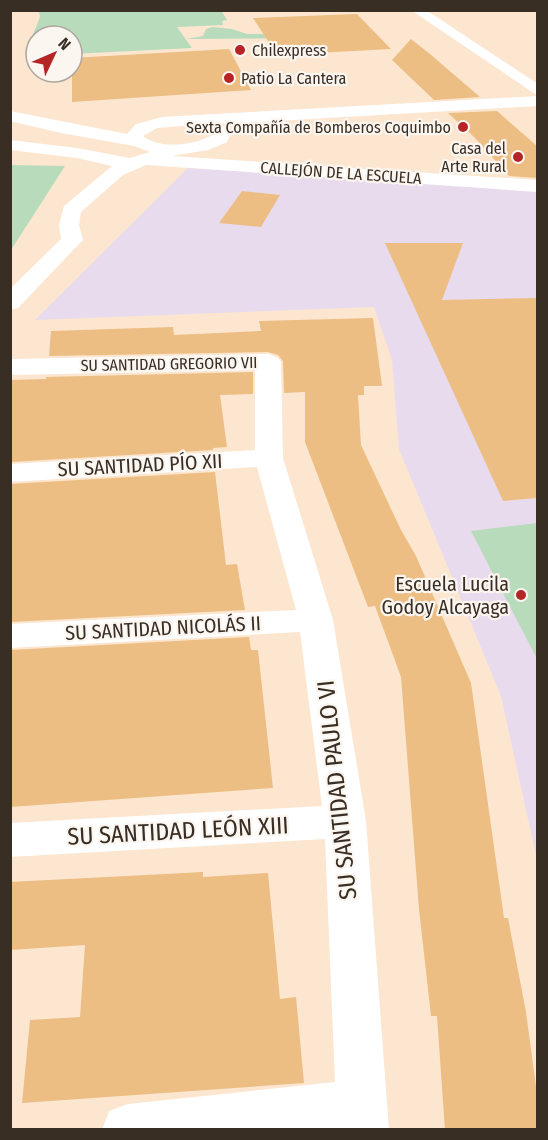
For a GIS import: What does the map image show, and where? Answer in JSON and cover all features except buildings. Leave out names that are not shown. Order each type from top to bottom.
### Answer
[{"type":"main road","points":[[417,10],[537,91]]},
{"type":"main road","points":[[10,98],[21,118],[139,152]]},
{"type":"main road","points":[[21,118],[159,123],[537,101]]},
{"type":"main road","points":[[10,144],[77,153],[187,149],[208,145],[236,129],[258,122],[323,113]]},
{"type":"main road","points":[[182,121],[209,124],[222,133],[221,138]]},
{"type":"main road","points":[[139,152],[134,137],[136,133],[159,123]]},
{"type":"main road","points":[[10,303],[72,240],[69,225],[71,210],[139,152]]},
{"type":"main road","name":"CALLEJÓN DE LA ESCUELA","points":[[139,152],[232,166],[537,186]]},
{"type":"main road","name":"SU SANTIDAD GREGORIO VII","points":[[10,367],[268,362],[269,458]]},
{"type":"main road","name":"SU SANTIDAD PÍO XII","points":[[10,473],[269,458]]},
{"type":"main road","name":"SU SANTIDAD PAULO VI","points":[[269,458],[316,620],[345,821],[363,1117]]},
{"type":"main road","name":"SU SANTIDAD NICOLÁS II","points":[[10,636],[316,620]]},
{"type":"main road","name":"SU SANTIDAD LEÓN XIII","points":[[10,840],[345,821]]},
{"type":"main road","points":[[128,1130],[363,1117]]},
{"type":"shaded area","points":[[188,168],[537,189],[537,860],[501,696],[399,449],[392,360],[374,307],[35,320]]},
{"type":"green space","points":[[221,10],[227,20],[222,21],[223,25],[177,27],[192,48],[84,53],[84,24],[37,24],[40,17],[39,11]]},
{"type":"green space","points":[[212,27],[232,29],[247,34],[295,34],[299,38],[186,39],[203,36],[206,29]]},
{"type":"green space","points":[[10,165],[65,166],[11,250]]},
{"type":"green space","name":"Escuela Lucila Godoy Alcayaga","points":[[538,523],[537,659],[471,531]]},
{"type":"place","name":"Chilexpress","points":[[240,50]]},
{"type":"place","name":"Patio La Cantera","points":[[229,78]]},
{"type":"place","name":"Sexta Compañía de Bomberos Coquimbo","points":[[463,127]]},
{"type":"place","name":"Casa del Arte Rural","points":[[518,157]]},
{"type":"place","name":"Escuela Lucila Godoy Alcayaga","points":[[521,595]]}]
